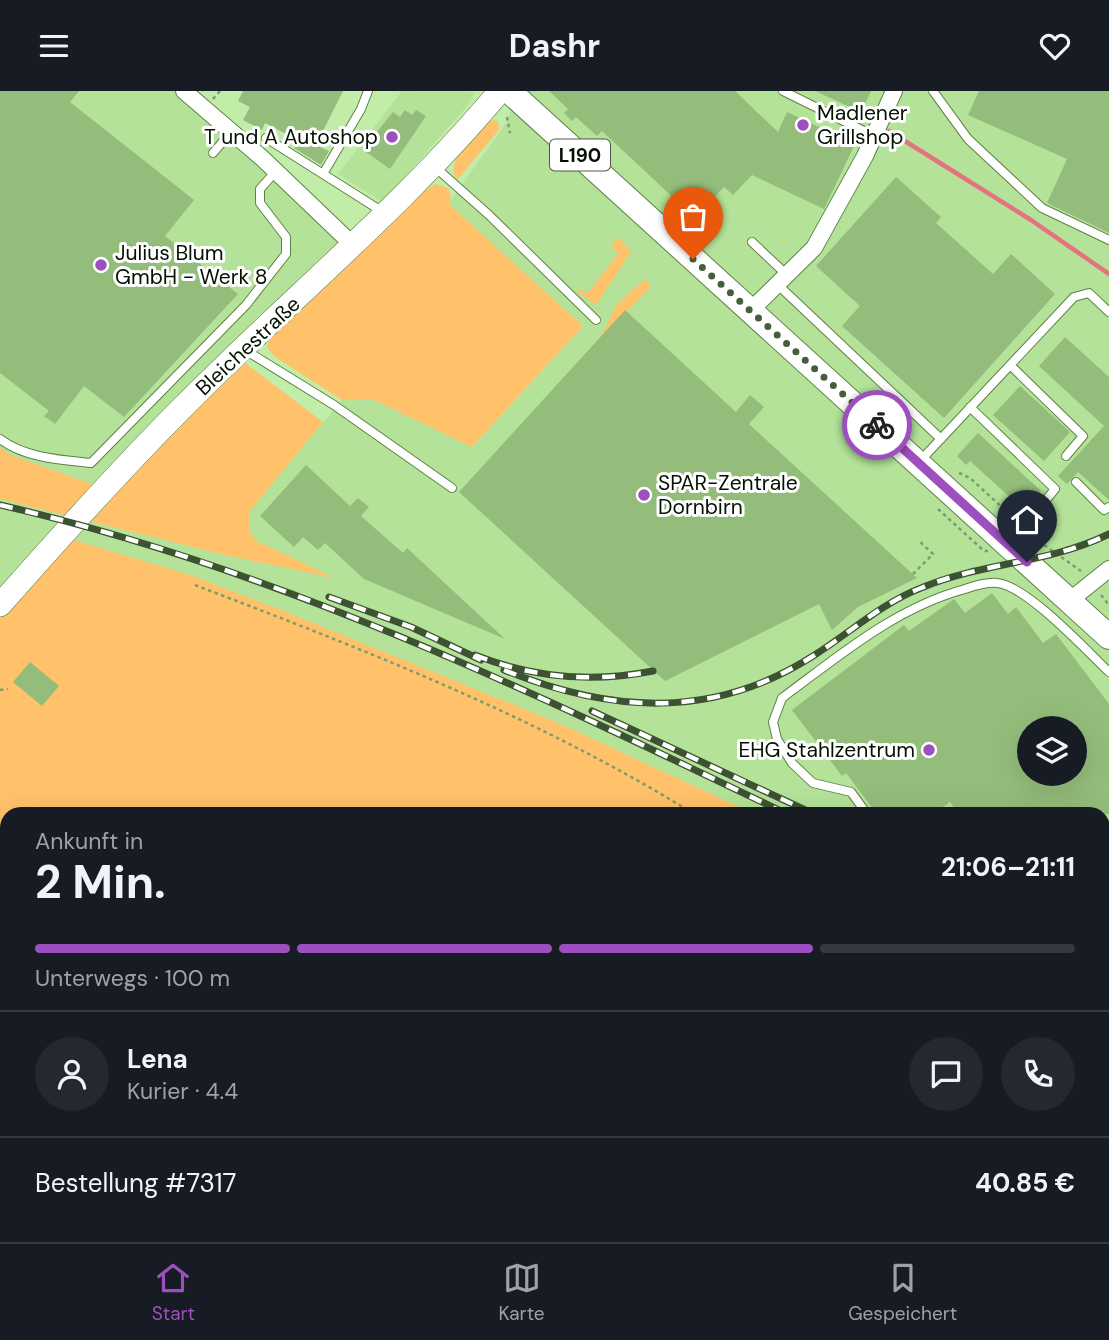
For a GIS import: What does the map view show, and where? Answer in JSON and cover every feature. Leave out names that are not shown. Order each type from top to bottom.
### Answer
[{"type":"main road","name":"Bleichestraße","points":[[0,605],[101,491],[243,349],[386,214],[500,91]]},
{"type":"main road","name":"L190","points":[[509,91],[1109,637]]},
{"type":"street","points":[[184,91],[276,171],[354,246]]},
{"type":"street","points":[[750,311],[814,248],[874,136],[894,91]]},
{"type":"street","points":[[1069,601],[1109,569]]},
{"type":"lane","points":[[323,174],[361,109],[368,91]]},
{"type":"lane","points":[[783,91],[874,136]]},
{"type":"lane","points":[[933,91],[968,139],[1042,208],[1109,240]]},
{"type":"lane","points":[[213,153],[232,131]]},
{"type":"lane","points":[[267,138],[386,214]]},
{"type":"lane","points":[[433,165],[489,215],[596,320]]},
{"type":"lane","points":[[0,439],[11,447],[56,460],[91,463],[246,305],[286,254],[286,237],[260,203],[260,188],[276,171]]},
{"type":"lane","points":[[752,242],[782,280],[941,439]]},
{"type":"lane","points":[[918,463],[1074,297],[1088,293],[1109,311]]},
{"type":"lane","points":[[243,349],[334,405],[452,488]]},
{"type":"lane","points":[[1010,365],[1083,436],[1066,456]]},
{"type":"lane","points":[[971,408],[1055,489],[1037,511]]},
{"type":"lane","points":[[1076,482],[1104,510],[1109,507]]},
{"type":"lane","points":[[862,807],[851,792],[813,783],[792,763],[777,739],[773,722],[782,698],[914,606],[950,593],[997,582],[1014,589],[1050,616],[1109,672]]},
{"type":"path","points":[[507,117],[510,133]]},
{"type":"path","points":[[953,470],[970,478],[1040,542],[1082,572]]},
{"type":"path","points":[[914,574],[933,554],[919,541]]},
{"type":"path","points":[[195,585],[440,683],[573,744],[682,807]]},
{"type":"path","points":[[1102,596],[1109,605]]},
{"type":"path","points":[[0,690],[8,688]]},
{"type":"shaded area","points":[[0,91],[197,91],[351,235],[106,489],[7,454],[0,447]]},
{"type":"shaded area","points":[[402,91],[475,92],[468,105],[382,202],[338,174]]},
{"type":"shaded area","points":[[517,91],[1109,91],[1109,807],[739,807],[563,725],[193,576],[0,613],[0,499],[222,554],[330,577],[255,540],[249,529],[248,512],[342,400],[374,400],[473,447],[583,326],[448,204],[507,122]]},
{"type":"shaded area","points":[[492,120],[498,121],[499,130],[457,180],[454,172],[458,155]]},
{"type":"shaded area","points":[[436,184],[448,188],[451,196],[449,204],[583,326],[472,447],[374,400],[342,400],[275,357],[267,347],[270,338],[424,191]]},
{"type":"shaded area","points":[[619,237],[631,252],[596,305],[577,292],[579,288],[587,294],[618,254],[611,246]]},
{"type":"shaded area","points":[[645,279],[650,284],[649,289],[601,337],[617,304]]},
{"type":"shaded area","points":[[240,359],[323,422],[249,512],[249,529],[255,540],[334,578],[221,554],[0,499],[0,447],[8,454],[106,489]]},
{"type":"shaded area","points":[[67,538],[193,576],[291,614],[563,725],[739,807],[0,807],[0,613]]},
{"type":"building","name":"Julius Blum GmbH - Werk 8","points":[[0,91],[79,91],[70,102],[194,200],[165,236],[238,294],[124,417],[84,386],[55,424],[44,416],[49,411],[0,373]]},
{"type":"building","points":[[243,91],[343,91],[316,145],[329,151],[321,165],[294,148],[298,140],[265,123],[262,130],[243,120],[250,107],[238,101]]},
{"type":"building","points":[[549,91],[735,91],[778,132],[787,112],[855,144],[824,209],[752,175],[733,195],[724,187],[695,218],[602,131],[597,136],[576,117],[572,121],[564,113],[568,109]]},
{"type":"building","points":[[815,91],[871,91],[861,112]]},
{"type":"building","points":[[979,91],[1109,91],[1109,233],[1047,203],[1067,159],[968,115]]},
{"type":"building","name":"T und A Autoshop","points":[[405,110],[412,115],[416,110],[426,116],[390,169],[366,152],[371,145],[368,143],[393,112],[400,117]]},
{"type":"building","points":[[896,177],[941,217],[936,223],[993,274],[1011,254],[1055,294],[944,418],[842,326],[860,306],[816,266]]},
{"type":"building","name":"SPAR-Zentrale Dornbirn","points":[[625,310],[736,412],[750,395],[764,407],[749,424],[917,578],[858,607],[832,630],[819,604],[665,681],[459,492]]},
{"type":"building","points":[[1065,337],[1109,377],[1109,500],[1078,472],[1067,484],[1058,476],[1104,426],[1039,366]]},
{"type":"building","points":[[1020,386],[1070,432],[1044,461],[993,415]]},
{"type":"building","points":[[978,433],[1041,491],[1023,509],[970,461],[966,465],[957,456]]},
{"type":"building","points":[[306,465],[350,506],[358,498],[369,507],[361,516],[403,553],[407,548],[505,639],[364,579],[325,543],[318,550],[303,537],[294,547],[260,516]]},
{"type":"building","name":"EHG Stahlzentrum","points":[[992,593],[1008,614],[1016,607],[1043,643],[1056,634],[1109,704],[1109,807],[954,807],[950,802],[943,807],[872,807],[846,773],[842,776],[792,710],[904,625],[909,631],[954,599],[965,613]]},
{"type":"building","points":[[30,662],[59,686],[42,706],[13,682]]},
{"type":"waterway","points":[[889,131],[1031,220],[1109,274]]},
{"type":"railway","points":[[0,505],[103,531],[303,598],[499,679],[772,807]]},
{"type":"railway","points":[[504,670],[583,695],[661,703],[699,700],[737,691],[775,677],[813,656],[892,602],[921,588],[944,579],[1062,551],[1109,534]]},
{"type":"railway","points":[[329,597],[411,627],[481,660]]},
{"type":"railway","points":[[475,655],[519,669],[563,676],[608,677],[653,671]]},
{"type":"railway","points":[[592,711],[799,807]]},
{"type":"way so far","points":[[693,259],[877,425]]},
{"type":"place","name":"Madlener Grillshop","points":[[803,125]]},
{"type":"place","name":"T und A Autoshop","points":[[392,137]]},
{"type":"place","name":"Julius Blum GmbH - Werk 8","points":[[101,265]]},
{"type":"place","name":"SPAR-Zentrale Dornbirn","points":[[644,495]]},
{"type":"place","name":"EHG Stahlzentrum","points":[[929,750]]},
{"type":"route","points":[[877,425],[1027,562]]}]
